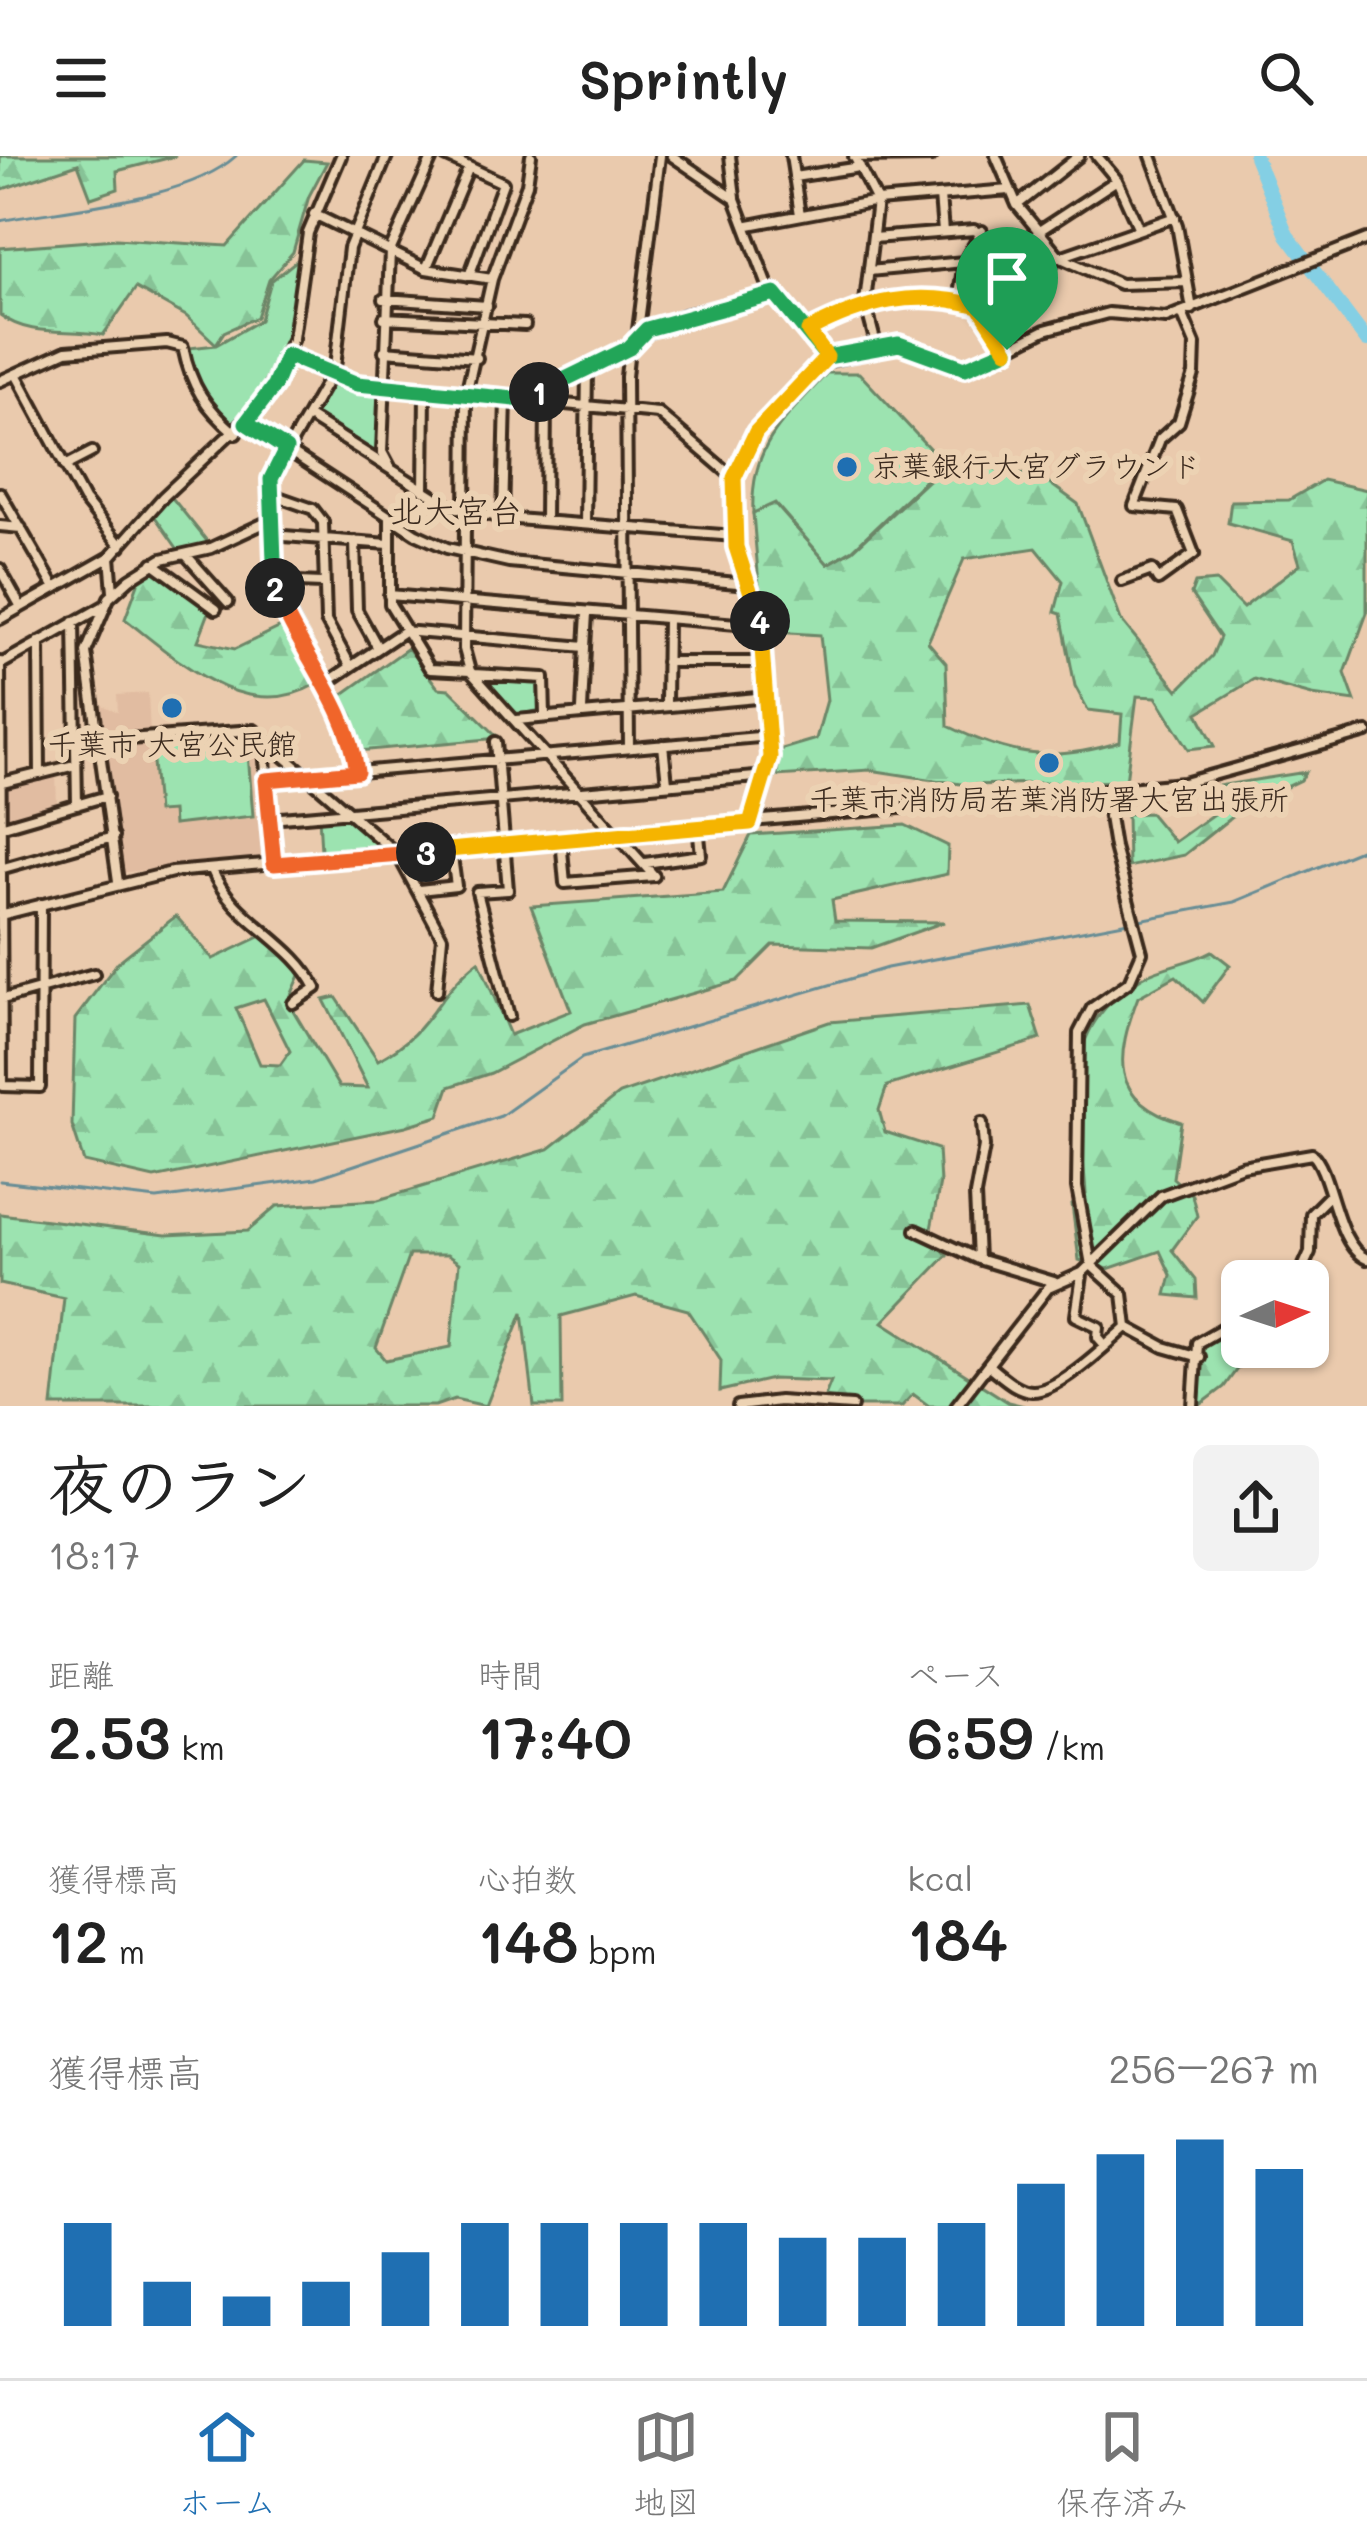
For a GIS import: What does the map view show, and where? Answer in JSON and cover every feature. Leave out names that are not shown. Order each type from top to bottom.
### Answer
[{"type":"street","points":[[0,619],[110,557],[163,496],[236,434],[274,386],[287,355],[314,214],[341,156]]},
{"type":"street","points":[[357,772],[355,753],[325,684],[273,581],[270,494],[271,479],[286,449],[333,374],[353,233],[387,156]]},
{"type":"street","points":[[392,470],[382,452],[384,299],[390,251],[433,156]]},
{"type":"street","points":[[445,156],[503,183],[469,276]]},
{"type":"street","points":[[531,156],[527,184],[492,279],[466,394],[464,638],[471,672],[654,876],[565,883],[561,839]]},
{"type":"street","points":[[637,338],[660,156]]},
{"type":"street","points":[[672,156],[735,199]]},
{"type":"street","points":[[730,156],[735,199],[775,294],[827,357]]},
{"type":"street","points":[[791,156],[800,215]]},
{"type":"street","points":[[794,178],[856,161],[932,156]]},
{"type":"street","points":[[996,156],[1017,205],[1060,257],[1120,284],[1187,282]]},
{"type":"street","points":[[1017,205],[1079,156]]},
{"type":"street","points":[[1097,156],[1117,180],[1139,229]]},
{"type":"street","points":[[1122,581],[1152,570],[1158,580],[1194,554],[1177,510],[1134,506],[1160,439],[1180,422],[1194,374],[1196,344],[1175,217],[1151,156]]},
{"type":"street","points":[[856,161],[877,201],[865,302],[877,348]]},
{"type":"street","points":[[426,269],[469,167]]},
{"type":"street","points":[[979,306],[1039,231],[1117,180]]},
{"type":"street","points":[[749,225],[877,201],[1009,190]]},
{"type":"street","points":[[940,196],[943,232]]},
{"type":"street","points":[[314,214],[426,269],[492,279]]},
{"type":"street","points":[[1060,257],[1175,217]]},
{"type":"street","points":[[873,238],[982,231],[1020,254]]},
{"type":"street","points":[[958,302],[964,262],[982,231]]},
{"type":"street","points":[[750,823],[767,776],[770,736],[761,626],[735,536],[734,478],[756,432],[827,357],[906,346],[965,368],[1032,335],[1100,315],[1166,317],[1187,311],[1367,239]]},
{"type":"street","points":[[869,271],[964,262]]},
{"type":"street","points":[[525,400],[684,315],[775,294]]},
{"type":"street","points":[[384,299],[487,306]]},
{"type":"street","points":[[808,331],[865,302],[958,302],[979,306],[1007,350]]},
{"type":"street","points":[[384,318],[525,326]]},
{"type":"street","points":[[0,381],[65,351],[167,343],[183,347],[193,386],[210,412],[236,434]]},
{"type":"street","points":[[629,348],[625,706],[629,748]]},
{"type":"street","points":[[384,351],[477,358]]},
{"type":"street","points":[[287,355],[333,374],[383,386],[658,413],[734,478]]},
{"type":"street","points":[[585,524],[587,367]]},
{"type":"street","points":[[16,374],[84,500],[121,546]]},
{"type":"street","points":[[424,491],[425,391]]},
{"type":"street","points":[[503,518],[506,398]]},
{"type":"street","points":[[545,521],[546,401]]},
{"type":"street","points":[[307,416],[424,491],[465,511],[735,536]]},
{"type":"street","points":[[246,423],[432,542],[464,552],[748,584]]},
{"type":"street","points":[[65,466],[92,452]]},
{"type":"street","points":[[270,494],[320,514],[326,621],[350,665]]},
{"type":"street","points":[[1,496],[55,588]]},
{"type":"street","points":[[390,516],[389,595],[404,631],[430,669],[544,678],[545,715]]},
{"type":"street","points":[[118,882],[86,652],[105,606],[113,593],[153,563],[187,556],[271,520]]},
{"type":"street","points":[[0,526],[22,528]]},
{"type":"street","points":[[271,535],[389,544]]},
{"type":"street","points":[[356,542],[357,610],[378,647]]},
{"type":"street","points":[[187,556],[228,602]]},
{"type":"street","points":[[110,557],[113,593]]},
{"type":"street","points":[[153,563],[217,609]]},
{"type":"street","points":[[0,569],[21,607]]},
{"type":"street","points":[[273,581],[322,583]]},
{"type":"street","points":[[389,595],[761,626]]},
{"type":"street","points":[[40,904],[40,1087],[1,1085],[0,663],[105,606]]},
{"type":"street","points":[[582,710],[587,613]]},
{"type":"street","points":[[666,703],[667,619]]},
{"type":"street","points":[[74,622],[77,805]]},
{"type":"street","points":[[325,684],[404,631],[585,647]]},
{"type":"street","points":[[39,642],[40,774]]},
{"type":"street","points":[[666,662],[765,662]]},
{"type":"street","points":[[515,720],[625,706],[768,697]]},
{"type":"street","points":[[100,741],[254,730],[398,855],[442,937],[436,991]]},
{"type":"street","points":[[1,914],[118,882],[212,870],[1105,792],[1234,772],[1367,732]]},
{"type":"street","points":[[266,780],[770,736]]},
{"type":"street","points":[[263,737],[274,864]]},
{"type":"street","points":[[496,742],[508,890],[477,892],[509,1016]]},
{"type":"street","points":[[662,745],[667,783]]},
{"type":"street","points":[[2,783],[75,765]]},
{"type":"street","points":[[270,819],[767,776]]},
{"type":"street","points":[[1105,792],[1114,847],[1138,922],[1142,952],[1136,973],[1092,1008],[1076,1049],[1077,1187],[1091,1265],[1120,1288],[1127,1327]]},
{"type":"street","points":[[1,827],[107,796]]},
{"type":"street","points":[[645,863],[701,855],[698,826]]},
{"type":"street","points":[[1,868],[113,837]]},
{"type":"street","points":[[419,890],[456,886],[451,850]]},
{"type":"street","points":[[212,870],[233,903],[308,972],[316,988],[293,1003]]},
{"type":"street","points":[[2,999],[94,974]]},
{"type":"street","points":[[978,1259],[975,1195],[984,1147],[982,1123]]},
{"type":"street","points":[[956,1406],[1041,1294],[1082,1274],[1167,1192],[1242,1166],[1307,1154],[1322,1165],[1328,1197],[1353,1250],[1367,1259]]},
{"type":"street","points":[[1306,1260],[1311,1214],[1328,1197]]},
{"type":"street","points":[[916,1230],[978,1259],[1056,1283]]},
{"type":"street","points":[[1082,1274],[1076,1316],[1100,1327],[1098,1337],[1105,1345]]},
{"type":"street","points":[[990,1367],[1014,1386],[1038,1391],[1092,1363],[1127,1327]]},
{"type":"street","points":[[1127,1327],[1164,1347],[1199,1357]]},
{"type":"street","points":[[1193,1406],[1197,1343],[1221,1329]]},
{"type":"street","points":[[738,1406],[779,1401],[852,1406]]},
{"type":"shaded area","points":[[148,693],[150,735],[103,740],[100,704],[118,712],[117,695]]},
{"type":"shaded area","points":[[254,731],[260,736],[271,856],[119,873],[104,744]]},
{"type":"shaded area","points":[[56,772],[57,809],[11,821],[7,817],[9,785]]},
{"type":"green space","points":[[0,156],[176,156],[117,171],[118,189],[91,198],[78,164],[0,190]]},
{"type":"green space","points":[[304,160],[327,162],[309,196],[293,252],[269,280],[257,317],[224,332],[216,344],[186,316],[136,288],[103,335],[37,330],[0,315],[0,248],[116,239],[227,246]]},
{"type":"green space","points":[[1034,240],[1041,240],[1060,262],[1047,303],[1028,304],[1001,283]]},
{"type":"green space","points":[[301,257],[290,327],[275,369],[236,427],[196,384],[189,348],[216,345],[260,320],[271,281]]},
{"type":"green space","name":"京葉銀行大宮グラウンド","points":[[827,373],[859,373],[943,463],[853,549],[828,564],[775,503],[753,513],[757,469],[764,451],[784,420]]},
{"type":"green space","points":[[333,381],[379,390],[381,458],[313,417]]},
{"type":"green space","points":[[986,467],[1041,477],[1078,504],[1121,620],[1178,690],[1212,656],[1220,637],[1191,594],[1195,583],[1216,581],[1243,608],[1300,564],[1293,541],[1228,523],[1231,501],[1289,500],[1323,480],[1367,490],[1367,613],[1345,673],[1355,701],[1254,679],[1198,713],[1215,746],[1189,749],[1156,697],[1137,696],[1126,781],[967,785],[870,770],[777,776],[779,750],[816,739],[827,700],[820,635],[775,632],[759,585],[753,513],[774,503],[828,564],[853,550],[936,473]],"holes":[[[1036,548],[1063,581],[1055,612],[1061,614],[1075,686],[1088,710],[1122,714],[1120,742],[1073,753],[1032,754],[992,745],[948,726],[946,663],[928,642],[964,559]]]},
{"type":"green space","points":[[169,494],[211,546],[182,555],[151,511]]},
{"type":"green space","points":[[157,568],[211,607],[198,641],[235,649],[283,626],[316,684],[290,695],[239,693],[168,653],[125,619],[140,578]]},
{"type":"green space","points":[[408,648],[438,688],[449,689],[499,738],[359,751],[335,700]]},
{"type":"green space","points":[[482,676],[541,680],[542,710],[515,715]]},
{"type":"green space","points":[[247,741],[253,816],[173,825],[172,811],[157,812],[152,749]]},
{"type":"green space","points":[[1306,772],[1301,780],[1244,807],[1184,855],[1128,867],[1127,814],[1150,813],[1174,842],[1219,810],[1218,786]]},
{"type":"green space","points":[[346,814],[381,846],[321,851],[319,816]]},
{"type":"green space","points":[[905,825],[948,846],[947,874],[832,900],[835,921],[944,922],[871,948],[773,945],[737,981],[585,1024],[491,1073],[449,1087],[439,1116],[406,1126],[154,1178],[84,1162],[72,1125],[75,1019],[118,962],[176,916],[213,959],[264,935],[303,969],[288,1002],[339,1087],[368,1088],[324,1000],[336,997],[378,1060],[410,1037],[479,961],[510,1035],[571,1011],[531,906],[723,892],[751,835]],"holes":[[[264,999],[290,1051],[280,1065],[260,1064],[236,1008]]]},
{"type":"green space","points":[[1212,951],[1230,965],[1203,1002],[1176,976],[1138,997],[1123,1057],[1124,1073],[1140,1101],[1181,1122],[1173,1178],[1192,1195],[1197,1216],[1172,1250],[1196,1280],[1197,1298],[1166,1295],[1171,1275],[1160,1251],[1108,1269],[1079,1260],[1072,1205],[1086,1194],[1078,1072],[1083,1046],[1095,1022],[1114,999],[1143,977]]},
{"type":"green space","points":[[1030,1005],[1041,1039],[887,1086],[879,1110],[885,1132],[938,1149],[940,1183],[930,1234],[947,1255],[883,1322],[1008,1402],[1024,1406],[929,1406],[913,1394],[902,1406],[821,1406],[831,1381],[772,1379],[720,1391],[721,1360],[688,1310],[636,1296],[561,1316],[562,1406],[534,1406],[523,1312],[486,1406],[455,1399],[435,1406],[52,1406],[64,1298],[0,1284],[0,1214],[166,1235],[248,1231],[277,1206],[378,1200],[549,1149],[619,1094],[829,1022]],"holes":[[[409,1255],[447,1255],[459,1263],[451,1347],[386,1360],[376,1348]]]},
{"type":"green space","points":[[1221,1334],[1221,1368],[1238,1368],[1224,1387],[1199,1406],[1203,1343]]},
{"type":"waterway","points":[[0,221],[157,193],[214,171],[236,156]]},
{"type":"waterway","points":[[1255,156],[1287,235],[1367,341]]},
{"type":"waterway","points":[[0,1181],[157,1199],[316,1178],[501,1116],[582,1058],[887,968],[1234,902],[1367,847]]},
{"type":"place","name":"京葉銀行大宮グラウンド","points":[[847,467]]},
{"type":"place","name":"千葉市 大宮公民館","points":[[172,708]]},
{"type":"place","name":"千葉市消防局若葉消防署大宮出張所","points":[[1049,763]]},
{"type":"district","name":"北大宮台","points":[[456,511]]},
{"type":"route","points":[[1007,350],[965,368],[899,344],[827,357],[775,294],[684,315],[647,329],[629,348],[525,400],[357,384],[287,355],[274,386],[246,423],[286,449],[271,479],[273,581],[325,684],[355,753],[357,772],[266,780],[274,864],[750,823],[767,776],[770,736],[761,626],[736,547],[734,478],[756,432],[827,357],[808,331],[865,302],[950,300],[979,306],[1007,350]]}]
